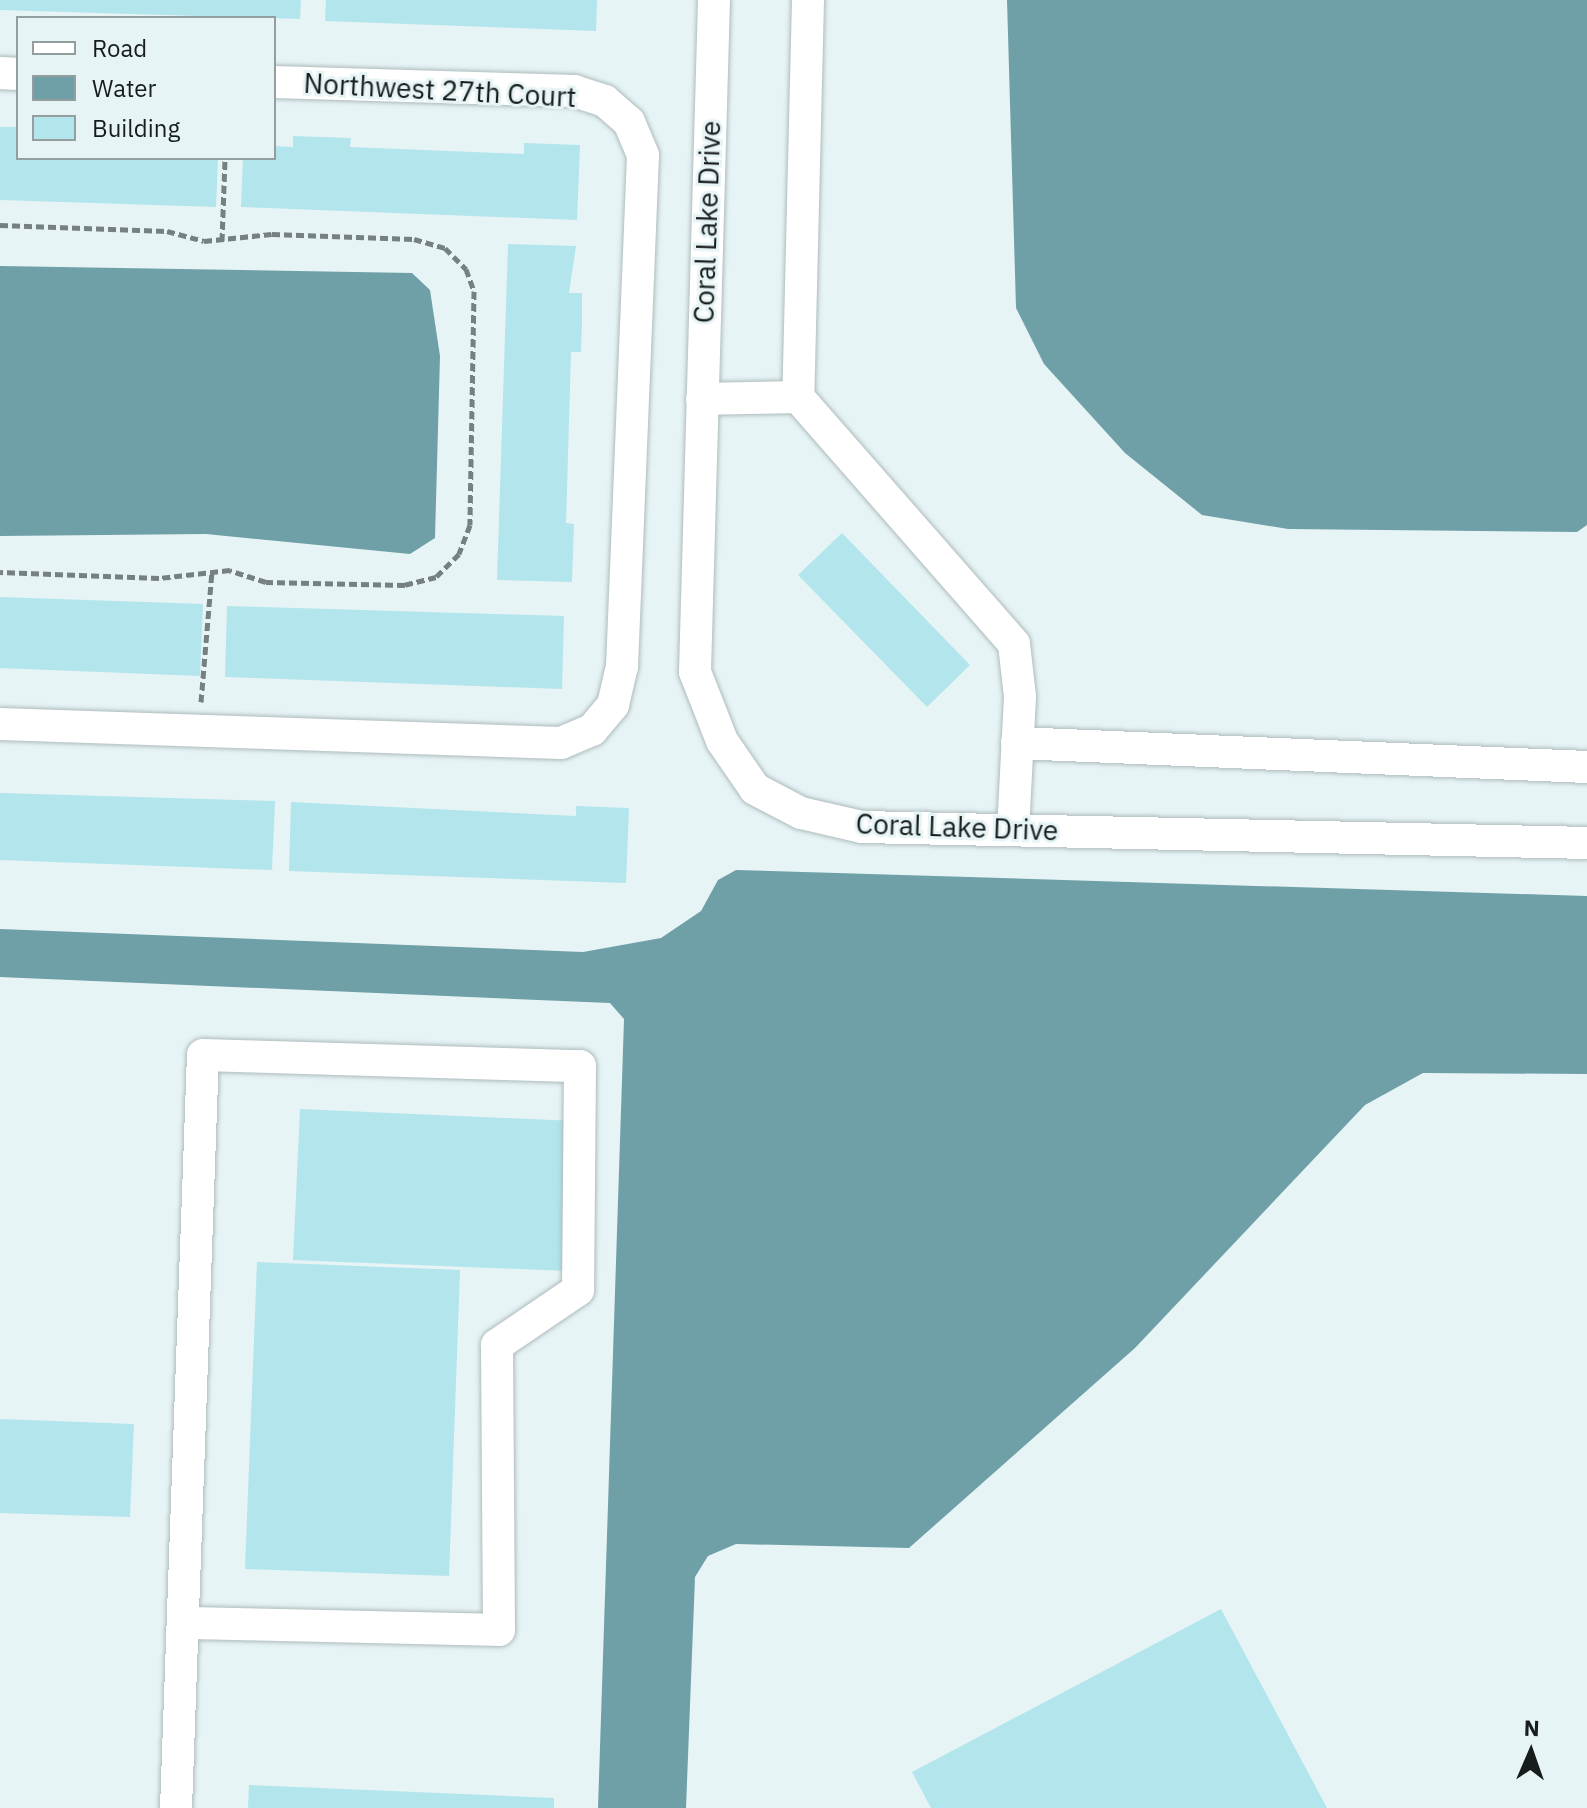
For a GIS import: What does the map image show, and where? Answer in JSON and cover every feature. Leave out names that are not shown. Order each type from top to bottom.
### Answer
[{"type":"street","name":"Coral Lake Drive","points":[[714,0],[695,672],[722,741],[755,789],[801,813],[862,827],[1587,843]]},
{"type":"street","points":[[808,0],[798,397],[1014,644],[1017,743],[1013,830]]},
{"type":"street","name":"Northwest 27th Court","points":[[200,731],[561,743],[592,730],[613,705],[622,667],[643,155],[629,122],[605,101],[575,91],[276,82]]},
{"type":"street","points":[[702,399],[798,397]]},
{"type":"street","points":[[0,724],[200,731]]},
{"type":"street","points":[[1017,743],[1587,767]]},
{"type":"street","points":[[176,1808],[203,1055],[580,1066],[578,1290],[497,1345],[499,1630],[184,1623]]},
{"type":"path","points":[[222,241],[225,160]]},
{"type":"path","points":[[0,225],[167,231],[222,241],[272,234],[414,239],[445,248],[466,269],[474,291],[470,525],[459,554],[436,577],[405,585],[266,582],[212,571],[159,578],[0,572]]},
{"type":"path","points":[[200,731],[212,571]]},
{"type":"water","points":[[1007,0],[1587,0],[1587,525],[1577,532],[1288,529],[1202,515],[1125,453],[1044,364],[1016,308]]},
{"type":"water","points":[[0,266],[412,273],[430,290],[440,356],[435,538],[410,554],[206,534],[0,536]]},
{"type":"water","points":[[736,870],[1587,896],[1587,1074],[1423,1073],[1365,1105],[1135,1348],[909,1548],[736,1544],[708,1556],[695,1577],[686,1808],[598,1808],[624,1019],[610,1003],[0,977],[0,929],[583,952],[661,938],[701,911],[718,880]]},
{"type":"building","points":[[0,0],[301,0],[300,19],[0,10]]},
{"type":"building","points":[[326,0],[597,0],[596,31],[325,21]]},
{"type":"building","points":[[0,127],[16,127],[16,160],[218,160],[216,207],[0,200]]},
{"type":"building","points":[[293,136],[351,138],[350,147],[524,154],[524,143],[580,145],[577,220],[241,207],[243,160],[276,160],[276,146],[293,147]]},
{"type":"building","points":[[508,244],[576,246],[569,293],[582,293],[582,323],[581,352],[571,352],[566,523],[574,524],[572,582],[497,580]]},
{"type":"building","points":[[842,533],[970,665],[927,707],[798,575]]},
{"type":"building","points":[[0,597],[203,604],[200,676],[0,668]]},
{"type":"building","points":[[227,606],[564,616],[562,689],[225,677]]},
{"type":"building","points":[[0,793],[275,801],[272,870],[0,860]]},
{"type":"building","points":[[291,802],[576,816],[576,806],[629,808],[626,883],[289,871]]},
{"type":"building","points":[[300,1109],[575,1121],[568,1271],[293,1260]]},
{"type":"building","points":[[257,1262],[460,1270],[449,1576],[245,1569]]},
{"type":"building","points":[[0,1419],[134,1424],[130,1517],[0,1513]]},
{"type":"building","points":[[1221,1609],[1327,1808],[931,1808],[912,1772]]},
{"type":"building","points":[[249,1785],[554,1798],[554,1808],[248,1808]]}]
